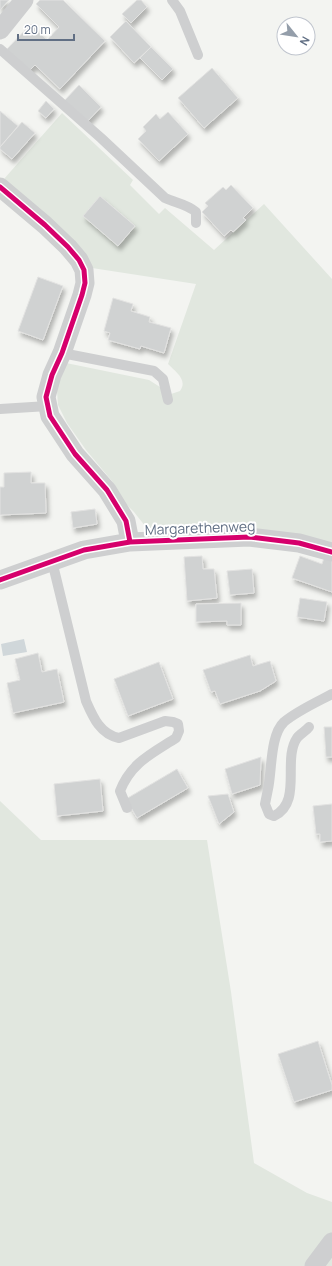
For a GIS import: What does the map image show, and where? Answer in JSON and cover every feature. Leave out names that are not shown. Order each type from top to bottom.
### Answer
[{"type":"street","points":[[0,30],[24,0]]},
{"type":"street","points":[[0,187],[46,225],[79,260],[84,270],[85,283],[82,295],[62,353],[52,375],[46,397],[50,416],[75,454],[107,490],[126,520],[130,542]]},
{"type":"street","name":"Margarethenweg","points":[[0,580],[84,550],[130,542],[249,537],[299,543],[332,552]]},
{"type":"street","points":[[314,1266],[332,1242]]},
{"type":"lane","points":[[172,0],[180,11],[198,55]]},
{"type":"lane","points":[[0,49],[101,138],[165,198],[190,206],[196,212],[196,223]]},
{"type":"lane","points":[[62,353],[154,371],[164,379],[168,400]]},
{"type":"lane","points":[[0,409],[48,406]]},
{"type":"lane","points":[[52,562],[86,701],[95,721],[107,734],[119,738],[165,721],[178,724],[179,731],[176,738],[135,765],[124,780],[120,791],[127,808]]},
{"type":"lane","points":[[309,727],[297,738],[292,752],[288,802],[282,813],[274,816],[269,814],[265,804],[272,755],[277,734],[283,723],[332,694]]},
{"type":"shaded area","points":[[62,113],[133,180],[130,185],[159,214],[165,208],[214,250],[264,204],[332,279],[332,552],[153,536],[123,501],[112,481],[86,450],[67,423],[58,405],[57,391],[59,380],[66,363],[149,380],[171,394],[180,391],[183,383],[182,380],[168,364],[196,284],[92,268],[4,179]]},
{"type":"shaded area","points":[[24,639],[27,652],[3,656],[1,644]]},
{"type":"shaded area","points":[[0,801],[41,840],[207,840],[231,992],[254,1163],[307,1193],[332,1202],[332,1266],[0,1266]]},
{"type":"building","points":[[0,0],[9,0],[0,10]]},
{"type":"building","points":[[40,0],[63,0],[105,41],[60,89],[35,65],[29,71],[7,49],[31,24],[47,40],[59,27],[36,4]]},
{"type":"building","points":[[137,0],[141,0],[147,7],[131,23],[122,14]]},
{"type":"building","points":[[126,21],[151,47],[134,63],[110,37]]},
{"type":"building","points":[[151,47],[173,69],[162,80],[140,58]]},
{"type":"building","points":[[212,68],[238,98],[204,128],[178,98]]},
{"type":"building","points":[[79,85],[101,107],[86,123],[64,101]]},
{"type":"building","points":[[46,101],[54,109],[46,118],[38,111]]},
{"type":"building","points":[[0,111],[18,126],[0,147]]},
{"type":"building","points":[[168,112],[188,134],[159,161],[138,139],[146,131],[143,127],[156,114],[160,119]]},
{"type":"building","points":[[22,122],[35,133],[12,159],[0,149],[0,147]]},
{"type":"building","points":[[231,185],[253,208],[243,218],[246,220],[233,232],[231,230],[224,236],[202,212],[208,206],[205,203],[223,187],[226,190]]},
{"type":"building","points":[[100,196],[135,226],[118,246],[83,216]]},
{"type":"building","points":[[38,277],[63,286],[43,340],[18,331]]},
{"type":"building","points":[[113,298],[133,304],[131,311],[150,317],[149,322],[171,328],[164,353],[141,346],[140,349],[108,340],[110,333],[104,331]]},
{"type":"building","points":[[31,472],[31,483],[45,483],[46,513],[0,515],[0,487],[4,487],[4,473]]},
{"type":"building","points":[[95,509],[97,524],[73,528],[71,512]]},
{"type":"building","points":[[202,556],[203,569],[214,569],[217,598],[187,601],[184,557]]},
{"type":"building","points":[[300,556],[322,564],[324,558],[332,561],[332,592],[292,578]]},
{"type":"building","points":[[252,569],[254,593],[230,595],[227,571]]},
{"type":"building","points":[[300,598],[327,602],[324,621],[297,617]]},
{"type":"building","points":[[241,603],[241,625],[227,625],[227,621],[196,622],[196,604]]},
{"type":"building","points":[[38,653],[42,672],[57,669],[64,702],[13,713],[7,683],[20,680],[15,659]]},
{"type":"building","points":[[250,655],[253,666],[270,661],[276,681],[260,691],[220,704],[215,691],[211,692],[203,670]]},
{"type":"building","points":[[159,662],[173,699],[128,716],[114,679]]},
{"type":"building","points":[[324,727],[332,727],[332,757],[326,757]]},
{"type":"building","points":[[261,757],[260,785],[232,794],[225,769]]},
{"type":"building","points":[[177,769],[188,788],[137,818],[126,799]]},
{"type":"building","points":[[100,779],[103,811],[57,816],[54,784]]},
{"type":"building","points":[[228,794],[234,812],[219,824],[208,796]]},
{"type":"building","points":[[332,804],[332,841],[320,842],[320,834],[316,834],[313,806]]},
{"type":"building","points":[[318,1041],[332,1085],[332,1090],[294,1102],[278,1054]]},
{"type":"cycle path","points":[[0,187],[45,225],[68,247],[79,260],[84,270],[85,283],[82,295],[62,353],[52,375],[46,397],[50,416],[75,454],[107,490],[126,521],[130,542]]},
{"type":"cycle path","points":[[0,580],[84,550],[130,542],[249,537],[299,543],[332,552]]}]
